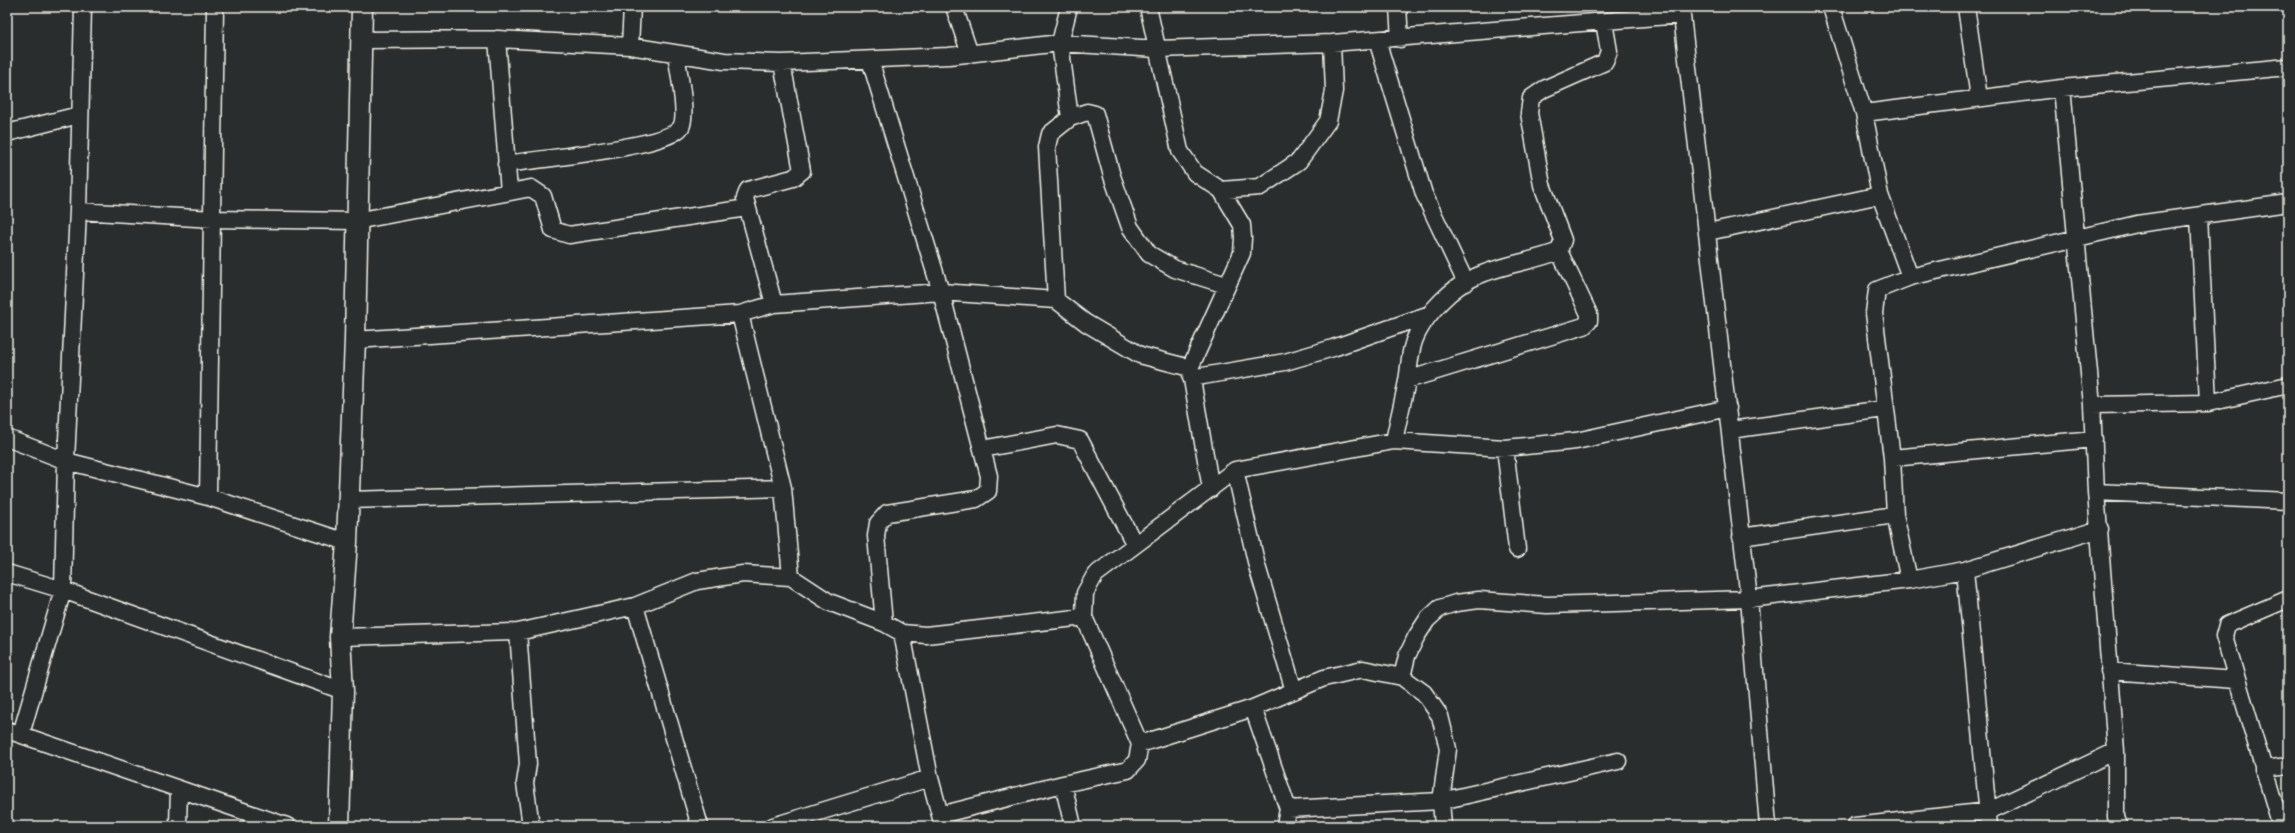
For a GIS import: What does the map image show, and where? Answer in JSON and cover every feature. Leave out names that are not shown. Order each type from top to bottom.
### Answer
[{"type":"street","points":[[83,7],[79,115],[78,211],[66,461],[63,590],[14,732],[287,826]]},
{"type":"street","points":[[208,497],[215,7]]},
{"type":"street","points":[[339,826],[343,691],[340,637],[347,542],[355,340],[356,221],[362,7]]},
{"type":"street","points":[[630,46],[632,7]]},
{"type":"street","points":[[954,7],[970,54]]},
{"type":"street","points":[[1068,7],[1060,43],[1070,118]]},
{"type":"street","points":[[1148,7],[1180,151],[1195,173],[1221,190],[1242,225],[1242,253],[1226,285],[1190,373],[1211,489]]},
{"type":"street","points":[[1398,7],[1400,39]]},
{"type":"street","points":[[1831,7],[1864,113],[1880,195],[1910,277]]},
{"type":"street","points":[[1966,7],[1979,98]]},
{"type":"street","points":[[362,40],[497,39],[630,46],[724,61],[782,63],[870,60],[970,54],[1060,43],[1157,49],[1332,43],[1400,39],[1604,22],[1681,11],[1708,232],[1749,599],[1768,826]]},
{"type":"street","points":[[1394,441],[1407,380],[1411,350],[1417,334],[1430,314],[1455,290],[1475,277],[1546,257],[1559,251],[1563,240],[1542,185],[1529,113],[1531,98],[1544,89],[1605,62],[1609,51],[1604,22]]},
{"type":"street","points":[[497,39],[509,192]]},
{"type":"street","points":[[1377,40],[1424,194],[1466,283]]},
{"type":"street","points":[[1221,190],[1260,187],[1299,161],[1328,121],[1334,91],[1332,43]]},
{"type":"street","points":[[506,164],[634,146],[674,134],[682,126],[684,114],[676,54]]},
{"type":"street","points":[[870,60],[941,292],[989,476],[988,491],[976,499],[887,513],[878,523],[876,536],[884,623]]},
{"type":"street","points":[[774,304],[745,198],[748,190],[793,178],[802,171],[782,63]]},
{"type":"street","points":[[1864,113],[2062,88],[2288,67]]},
{"type":"street","points":[[2062,88],[2092,405],[2096,492],[2116,750],[2116,817],[2119,826]]},
{"type":"street","points":[[1056,300],[1047,147],[1050,134],[1070,118],[1087,112],[1095,114],[1112,176],[1130,227],[1149,254],[1175,269],[1226,285]]},
{"type":"street","points":[[7,133],[79,115]]},
{"type":"street","points":[[78,211],[213,219],[356,221],[531,188],[543,196],[553,230],[569,235],[747,208]]},
{"type":"street","points":[[1708,232],[1880,195]]},
{"type":"street","points":[[1909,580],[1895,514],[1892,458],[1884,409],[1874,313],[1877,290],[1910,277],[2137,224],[2288,203]]},
{"type":"street","points":[[2199,216],[2208,403]]},
{"type":"street","points":[[1407,380],[1584,326],[1589,321],[1589,314],[1559,251]]},
{"type":"street","points":[[355,340],[740,314],[774,304],[941,292],[1056,300],[1086,323],[1140,355],[1190,373],[1285,362],[1334,348],[1430,314]]},
{"type":"street","points":[[740,314],[782,488],[791,576]]},
{"type":"street","points":[[2092,405],[2208,403],[2288,385]]},
{"type":"street","points":[[902,633],[930,778],[941,821],[1063,784],[1128,770],[1137,760],[1140,744],[1084,617],[1085,593],[1095,575],[1235,470],[1394,441],[1505,448],[1576,441],[1728,408]]},
{"type":"street","points":[[1730,430],[1884,409]]},
{"type":"street","points":[[982,449],[1057,435],[1080,440],[1135,545]]},
{"type":"street","points":[[7,438],[66,461],[208,497],[347,542]]},
{"type":"street","points":[[1892,458],[2094,439]]},
{"type":"street","points":[[1505,448],[1517,549]]},
{"type":"street","points":[[1235,470],[1257,566],[1294,691]]},
{"type":"street","points":[[348,500],[782,488]]},
{"type":"street","points":[[2096,492],[2288,501]]},
{"type":"street","points":[[1741,537],[1895,514]]},
{"type":"street","points":[[1402,677],[1407,656],[1416,637],[1427,620],[1440,608],[1456,603],[1479,600],[1547,605],[1749,599],[1909,580],[1965,570],[2100,529]]},
{"type":"street","points":[[1965,570],[1989,818]]},
{"type":"street","points":[[7,572],[63,590],[343,691]]},
{"type":"street","points":[[340,637],[518,632],[635,606],[697,581],[743,574],[791,576],[829,602],[884,623],[902,633],[926,634],[1084,617]]},
{"type":"street","points":[[2282,826],[2263,769],[2224,636],[2228,625],[2288,599]]},
{"type":"street","points":[[635,606],[700,826]]},
{"type":"street","points":[[518,632],[528,764],[525,783],[532,826]]},
{"type":"street","points":[[1140,744],[1253,708],[1324,678],[1363,669],[1402,677],[1424,693],[1440,716],[1448,749],[1441,801],[1443,826]]},
{"type":"street","points":[[2109,671],[2236,680]]},
{"type":"street","points":[[1253,708],[1288,809],[1285,826]]},
{"type":"street","points":[[1855,826],[1989,818],[2116,750]]},
{"type":"street","points":[[1288,809],[1441,801],[1618,761]]},
{"type":"street","points":[[2263,769],[2288,766]]},
{"type":"street","points":[[773,826],[930,778]]},
{"type":"street","points":[[1063,784],[1074,826]]},
{"type":"street","points":[[178,826],[180,789]]}]
